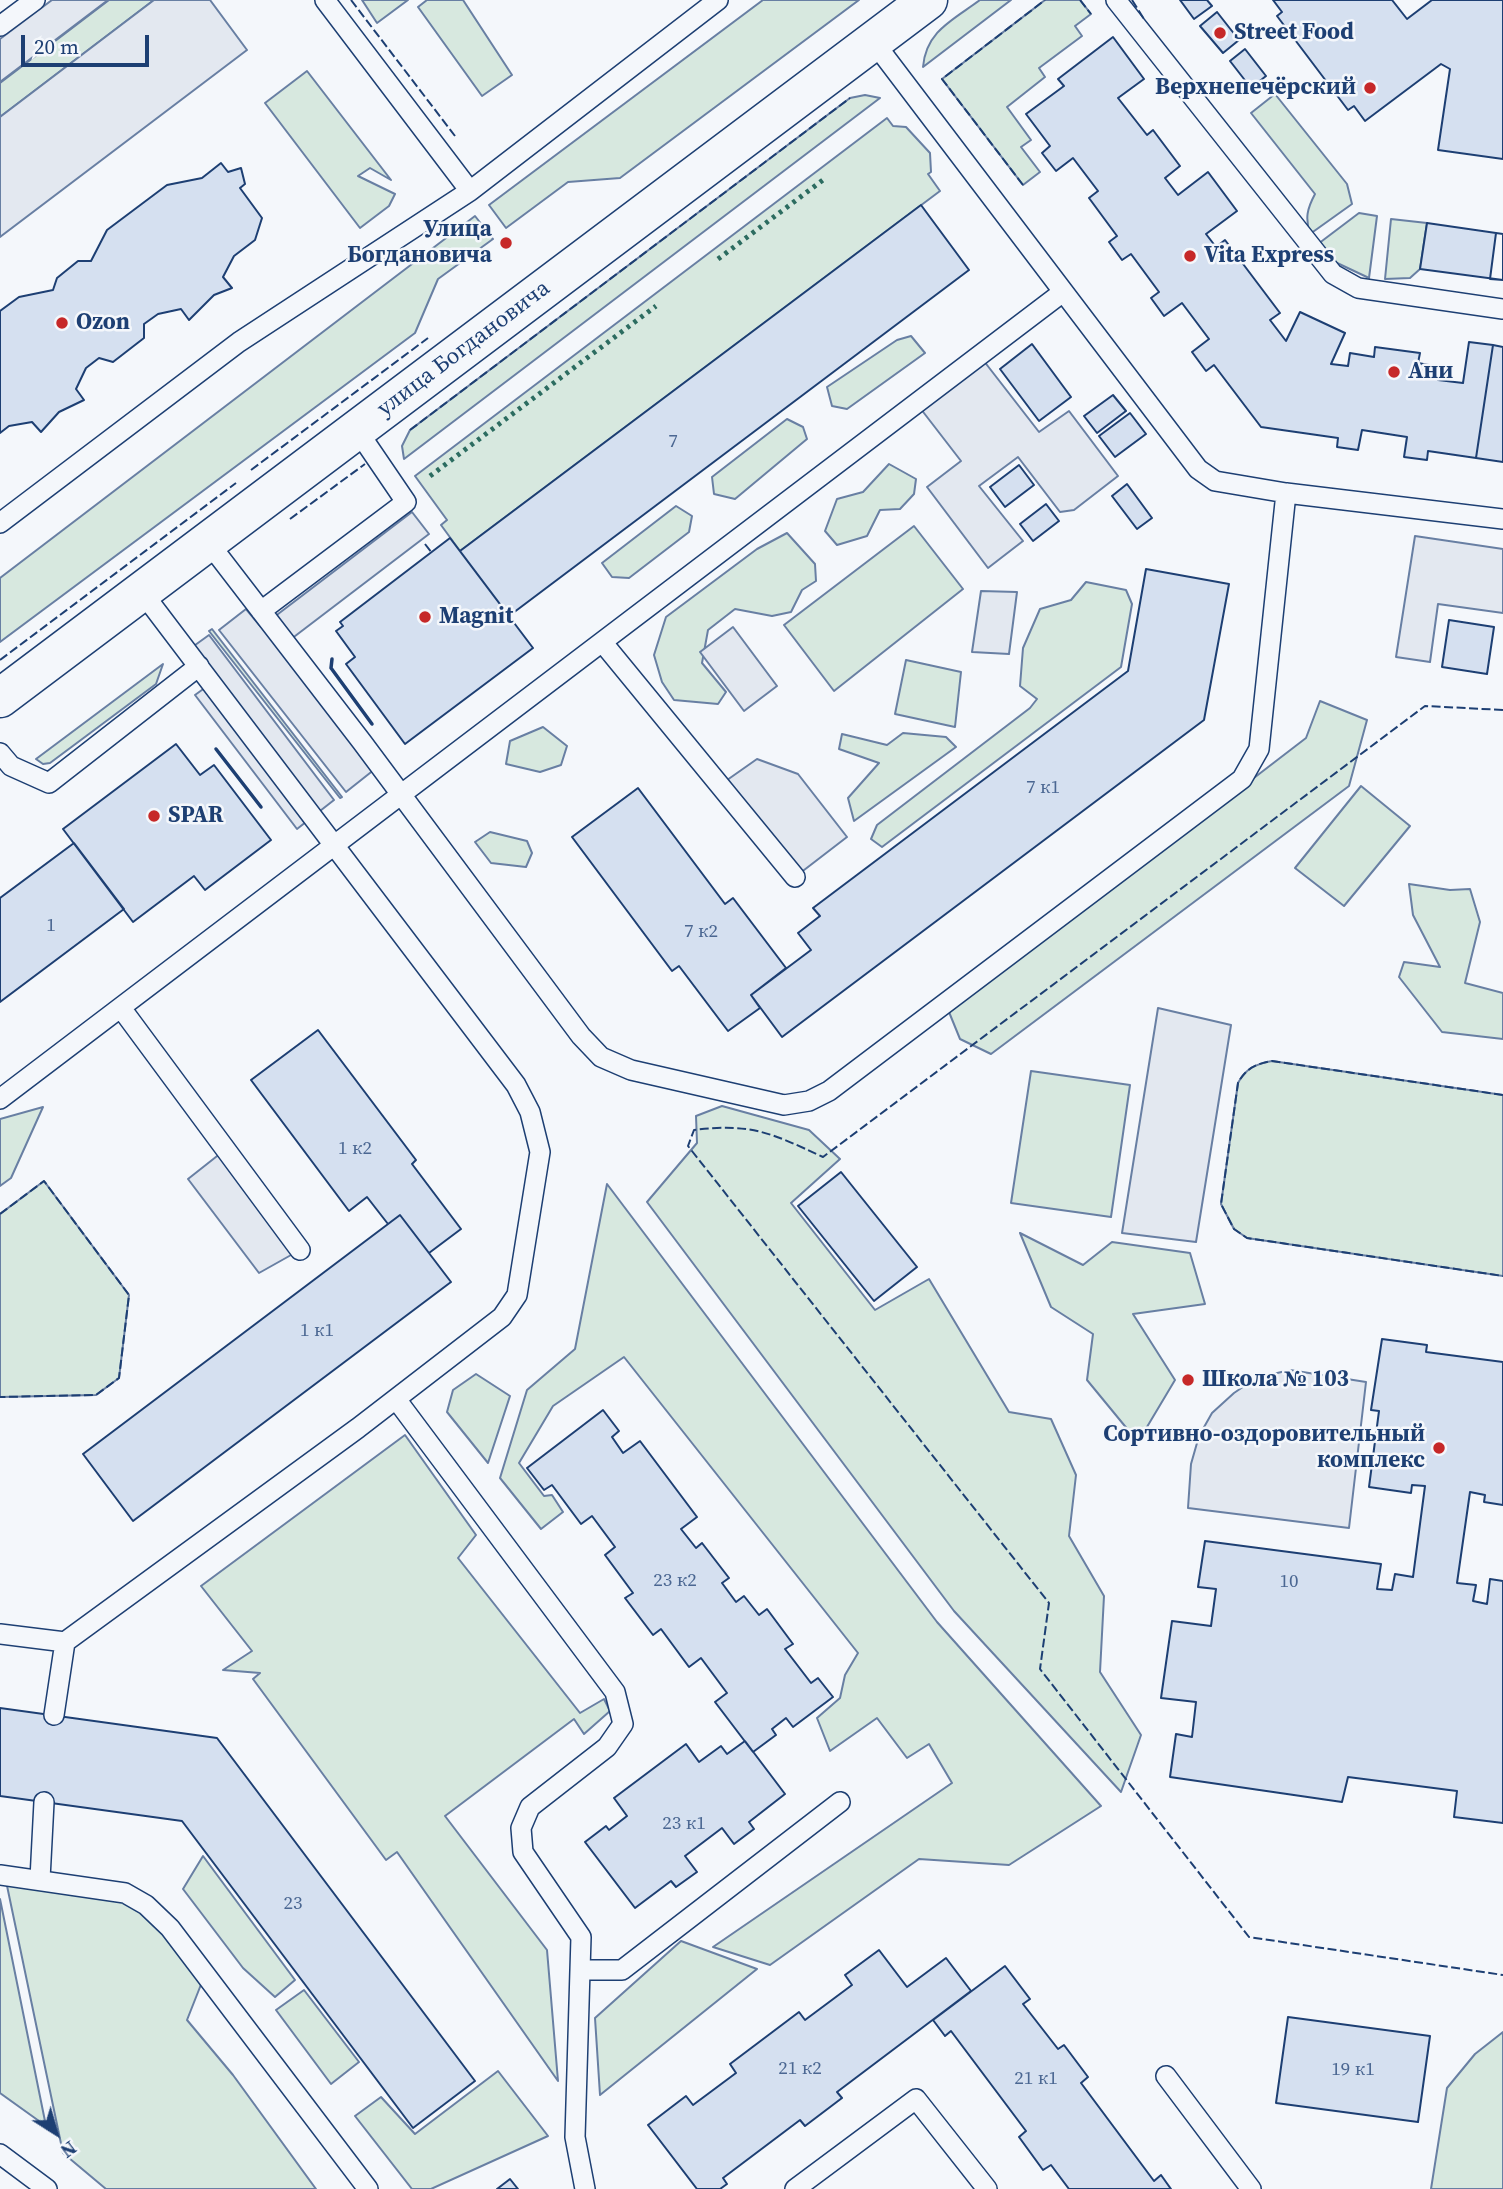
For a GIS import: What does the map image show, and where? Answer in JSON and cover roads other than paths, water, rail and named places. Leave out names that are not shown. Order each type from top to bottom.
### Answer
[{"type":"street","name":"улица Богдановича","points":[[0,698],[928,0]]},
{"type":"lane","points":[[0,26],[35,0]]},
{"type":"lane","points":[[325,0],[470,191]]},
{"type":"lane","points":[[0,523],[239,342],[470,191],[718,0]]},
{"type":"lane","points":[[1116,0],[1333,274],[1358,288],[1503,309]]},
{"type":"lane","points":[[873,41],[1198,469],[1215,481],[1286,493],[1503,519]]},
{"type":"lane","points":[[0,1099],[1063,292]]},
{"type":"lane","points":[[261,611],[406,502],[357,430]]},
{"type":"lane","points":[[208,542],[402,795],[581,1036],[601,1057],[631,1070],[784,1105],[809,1101],[840,1083],[1241,779],[1259,749],[1286,493]]},
{"type":"lane","points":[[0,1634],[65,1642],[396,1399],[502,1317],[517,1295],[540,1152],[530,1112],[516,1085],[142,592]]},
{"type":"lane","points":[[603,643],[795,877]]},
{"type":"lane","points":[[0,753],[10,766],[49,783],[200,666]]},
{"type":"lane","points":[[121,1008],[300,1250]]},
{"type":"lane","points":[[396,1399],[615,1692],[623,1724],[607,1747],[530,1807],[521,1828],[523,1852],[581,1937],[575,2137],[585,2189]]},
{"type":"lane","points":[[54,1715],[65,1642]]},
{"type":"lane","points":[[40,1880],[44,1802]]},
{"type":"lane","points":[[580,1970],[622,1970],[840,1802]]},
{"type":"lane","points":[[0,1875],[125,1893],[146,1905],[170,1928],[368,2189]]},
{"type":"lane","points":[[1167,2076],[1251,2189]]},
{"type":"lane","points":[[795,2189],[916,2099],[987,2189]]},
{"type":"lane","points":[[0,2154],[47,2189]]},
{"type":"place","name":"Street Food","points":[[1220,33]]},
{"type":"place","name":"Верхнепечёрский","points":[[1370,88]]},
{"type":"place","name":"Улица Богдановича","points":[[506,243]]},
{"type":"place","name":"Vita Express","points":[[1190,256]]},
{"type":"place","name":"Ozon","points":[[62,323]]},
{"type":"place","name":"Ани","points":[[1394,372]]},
{"type":"place","name":"Magnit","points":[[425,617]]},
{"type":"place","name":"SPAR","points":[[154,816]]},
{"type":"place","name":"Школа № 103","points":[[1188,1380]]},
{"type":"place","name":"Сортивно-оздоровительный комплекс","points":[[1439,1448]]}]
